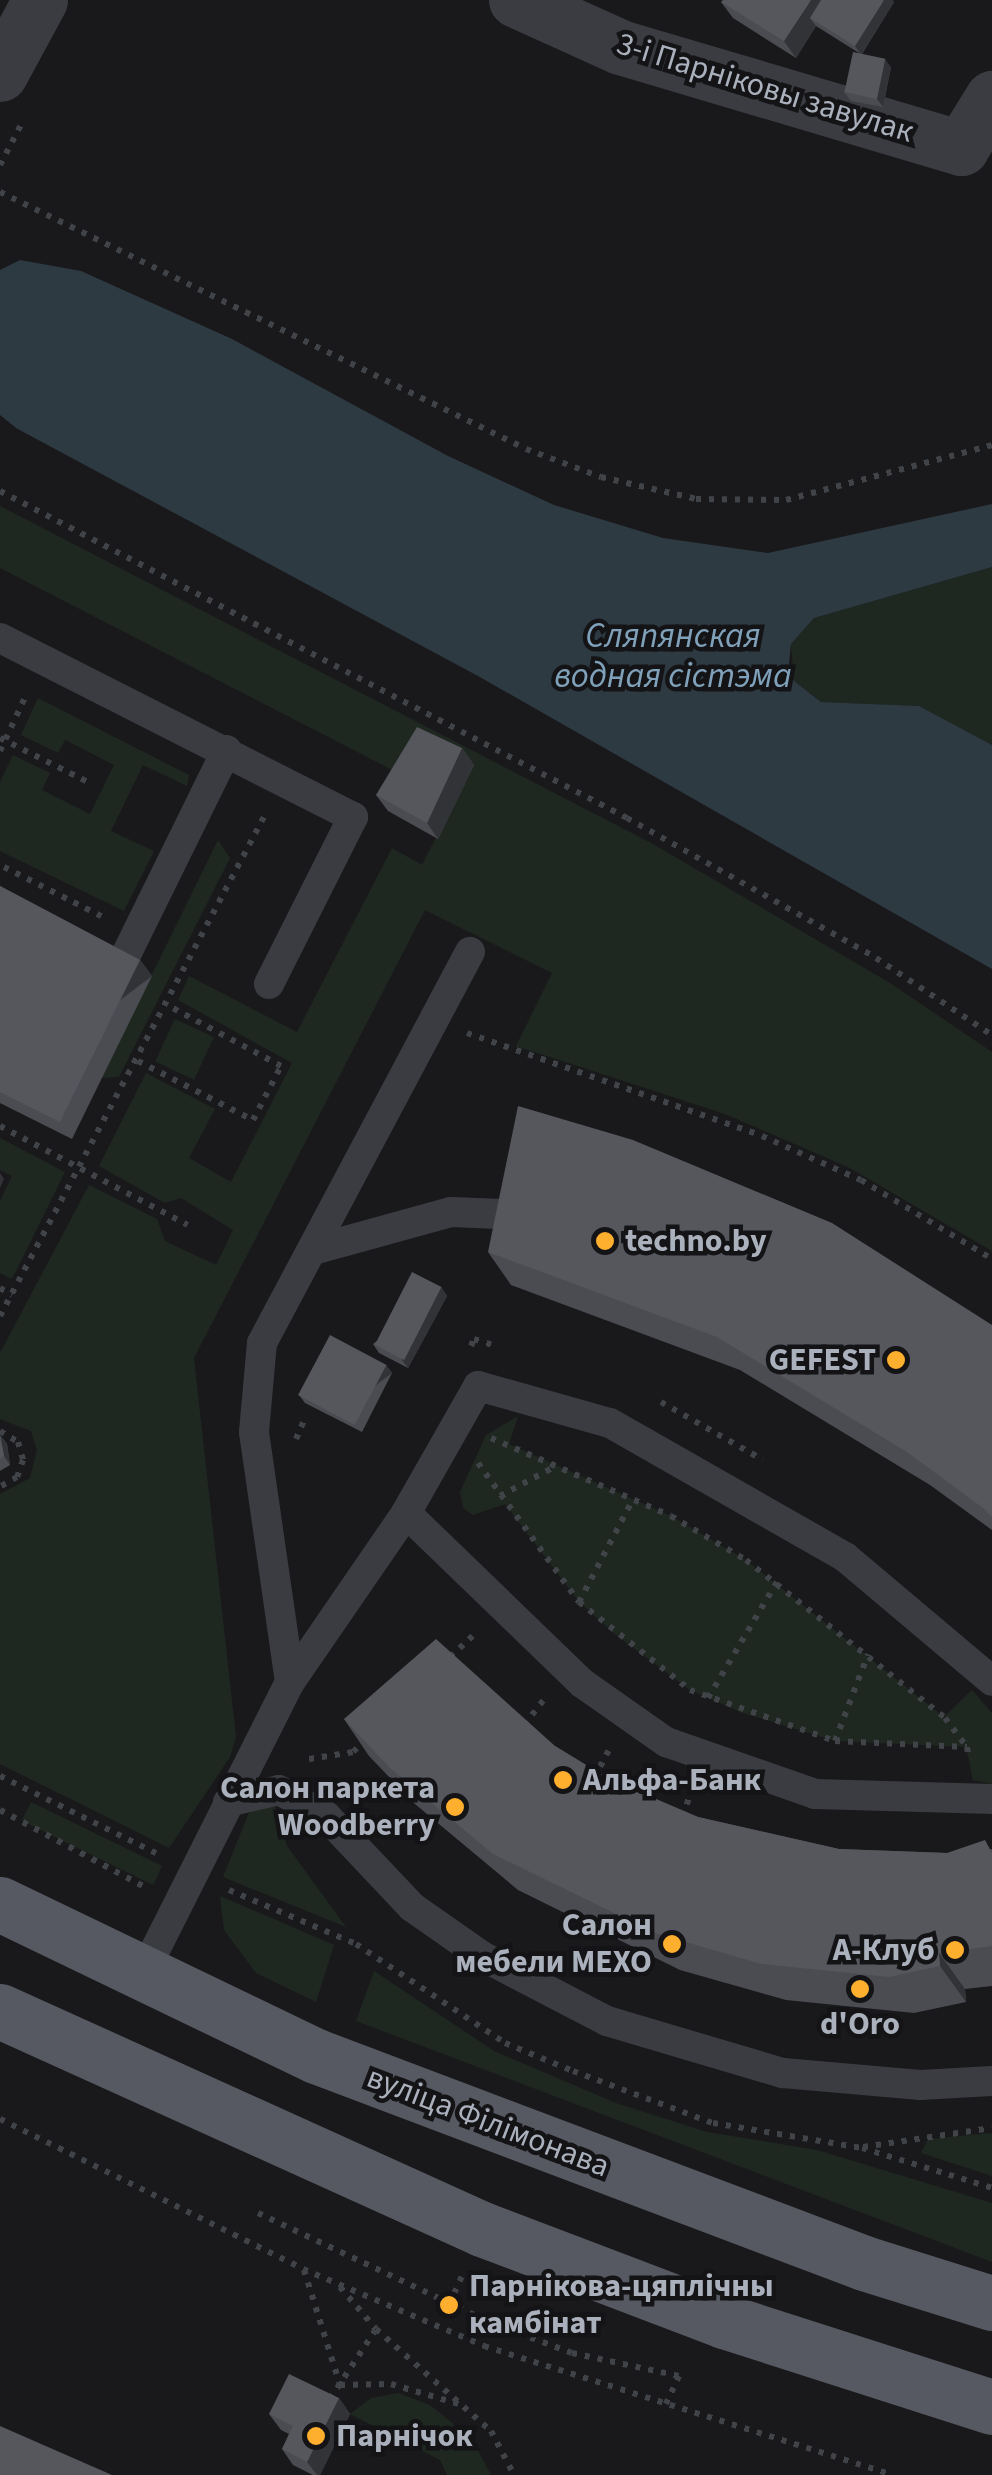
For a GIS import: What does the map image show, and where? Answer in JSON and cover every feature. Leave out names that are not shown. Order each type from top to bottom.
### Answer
[{"type":"main road","name":"вуліца Філімонава","points":[[0,1904],[352,2070],[846,2256],[992,2303]]},
{"type":"main road","points":[[0,2011],[482,2229],[724,2321],[992,2407]]},
{"type":"street","points":[[0,74],[40,0]]},
{"type":"street","name":"3-і Парніковы завулак","points":[[516,0],[578,12],[620,47],[976,153],[992,98]]},
{"type":"lane","points":[[0,638],[354,817],[269,984]]},
{"type":"lane","points":[[123,961],[227,750]]},
{"type":"lane","points":[[290,1682],[254,1432],[262,1343],[470,952]]},
{"type":"lane","points":[[313,1250],[450,1212],[526,1216]]},
{"type":"lane","points":[[144,1974],[290,1682],[406,1513],[478,1386],[610,1422],[845,1557],[992,1681]]},
{"type":"lane","points":[[406,1513],[582,1684],[666,1742],[814,1794],[982,1790]]},
{"type":"lane","points":[[228,1802],[278,1790],[326,1816],[412,1907],[482,1956],[607,2022],[783,2073],[920,2086],[992,2081]]},
{"type":"path","points":[[0,192],[526,449],[601,477],[696,499],[786,500],[992,445]]},
{"type":"path","points":[[0,491],[627,818],[876,958],[992,1034]]},
{"type":"path","points":[[0,751],[2,739],[43,660]]},
{"type":"path","points":[[2,739],[88,782]]},
{"type":"path","points":[[0,1316],[284,780]]},
{"type":"path","points":[[1,869],[104,918]]},
{"type":"path","points":[[138,1060],[252,1120],[281,1066],[167,1004]]},
{"type":"path","points":[[433,1022],[762,1136],[862,1180],[992,1259]]},
{"type":"path","points":[[0,1126],[188,1226]]},
{"type":"path","points":[[0,1288],[12,1295]]},
{"type":"path","points":[[467,1356],[474,1339],[508,1349]]},
{"type":"path","points":[[655,1400],[688,1412],[770,1464]]},
{"type":"path","points":[[290,1454],[305,1418]]},
{"type":"path","points":[[0,1430],[18,1442],[23,1460],[17,1477],[0,1486]]},
{"type":"path","points":[[967,1747],[835,1741],[708,1698],[579,1602],[474,1458],[486,1436],[632,1500],[777,1582],[945,1718],[967,1747],[982,1790]]},
{"type":"path","points":[[500,1496],[558,1466]]},
{"type":"path","points":[[579,1602],[632,1500]]},
{"type":"path","points":[[708,1698],[777,1582]]},
{"type":"path","points":[[437,1670],[481,1628]]},
{"type":"path","points":[[835,1741],[868,1654]]},
{"type":"path","points":[[451,1656],[463,1667]]},
{"type":"path","points":[[511,1714],[523,1725],[543,1695],[557,1706]]},
{"type":"path","points":[[306,1744],[296,1761],[353,1752],[381,1724]]},
{"type":"path","points":[[600,1737],[621,1750]]},
{"type":"path","points":[[611,1787],[593,1779],[612,1744]]},
{"type":"path","points":[[683,1783],[709,1794]]},
{"type":"path","points":[[664,1812],[682,1820],[692,1787]]},
{"type":"path","points":[[0,1810],[152,1890]]},
{"type":"path","points":[[0,2119],[303,2269],[566,2376],[893,2475]]},
{"type":"path","points":[[862,2148],[992,2128]]},
{"type":"path","points":[[258,2213],[494,2324],[572,2353],[680,2376],[666,2404]]},
{"type":"path","points":[[303,2269],[340,2385]]},
{"type":"path","points":[[338,2284],[376,2329],[491,2431],[514,2475]]},
{"type":"path","points":[[326,2404],[376,2329]]},
{"type":"path","points":[[340,2385],[391,2384],[466,2406]]},
{"type":"shaded area","points":[[0,506],[653,844],[890,983],[992,1052],[992,1251],[848,1167],[725,1114],[516,1046],[552,973],[425,910],[194,1358],[236,1737],[230,1757],[169,1848],[0,1764],[0,1494],[30,1478],[37,1450],[31,1431],[0,1419],[0,1353],[89,1185],[157,1219],[165,1241],[216,1265],[233,1230],[181,1198],[165,1203],[99,1166],[146,1073],[215,1109],[189,1158],[231,1182],[292,1063],[178,1000],[189,976],[297,1032],[392,848],[422,865],[473,765],[410,779],[0,568]]},
{"type":"shaded area","points":[[992,567],[992,745],[919,706],[821,702],[794,681],[791,644],[814,618]]},
{"type":"shaded area","points":[[38,698],[189,775],[187,786],[143,765],[111,831],[154,851],[124,911],[0,851],[0,782],[13,755],[50,773],[42,790],[90,814],[114,765],[65,740],[58,753],[21,735]]},
{"type":"shaded area","points":[[218,840],[230,858],[119,1077],[101,1078]]},
{"type":"shaded area","points":[[175,1019],[214,1037],[194,1080],[155,1062]]},
{"type":"shaded area","points":[[0,1138],[65,1172],[12,1279],[0,1273],[0,1201],[12,1176],[0,1170]]},
{"type":"shaded area","points":[[518,1416],[509,1444],[671,1516],[746,1560],[944,1717],[972,1690],[992,1713],[992,1784],[973,1780],[966,1747],[835,1741],[740,1712],[690,1690],[616,1635],[579,1602],[505,1504],[473,1515],[463,1508],[460,1492],[486,1435]]},
{"type":"shaded area","points":[[272,1796],[287,1846],[346,1927],[223,1877],[252,1805]]},
{"type":"shaded area","points":[[31,1802],[162,1866],[153,1885],[22,1821]]},
{"type":"shaded area","points":[[220,1896],[334,1945],[316,2002],[256,1973],[224,1930]]},
{"type":"shaded area","points":[[374,1971],[494,2051],[616,2103],[707,2132],[817,2150],[992,2203],[992,2262],[356,2021]]},
{"type":"shaded area","points":[[992,2133],[992,2176],[921,2153],[928,2139]]},
{"type":"shaded area","points":[[398,2393],[430,2405],[472,2439],[491,2475],[447,2475],[440,2460],[350,2414],[371,2398]]},
{"type":"water","name":"Сляпянская водная сістэма","points":[[20,260],[81,271],[232,339],[448,456],[554,505],[663,538],[768,553],[992,504],[992,567],[814,618],[791,644],[789,663],[794,681],[821,702],[919,706],[992,745],[992,969],[478,676],[16,428],[0,415],[0,270]]},
{"type":"building","points":[[723,0],[811,0],[784,41]]},
{"type":"building","points":[[821,0],[884,0],[855,46],[810,18]]},
{"type":"building","points":[[853,52],[885,59],[877,99],[844,92]]},
{"type":"building","points":[[417,727],[462,748],[427,823],[376,795]]},
{"type":"building","points":[[0,886],[140,960],[60,1122],[0,1092]]},
{"type":"building","points":[[518,1106],[633,1140],[832,1223],[992,1325],[992,1517],[907,1452],[717,1337],[488,1252]]},
{"type":"building","points":[[412,1272],[441,1287],[404,1360],[375,1345]]},
{"type":"building","points":[[330,1335],[387,1365],[355,1425],[298,1395]]},
{"type":"building","points":[[436,1639],[555,1746],[609,1779],[698,1817],[839,1849],[947,1853],[985,1840],[992,1853],[992,1946],[939,1953],[940,1966],[889,1977],[761,1964],[655,1933],[493,1854],[390,1768],[344,1719]]},
{"type":"building","points":[[289,2374],[339,2398],[307,2462],[282,2449],[293,2426],[269,2414]]},
{"type":"building","points":[[0,2426],[112,2475],[0,2475]]},
{"type":"place","name":"techno.by","points":[[605,1241]]},
{"type":"place","name":"GEFEST","points":[[896,1360]]},
{"type":"place","name":"Альфа-Банк","points":[[563,1780]]},
{"type":"place","name":"Салон паркета Woodberry","points":[[455,1807]]},
{"type":"place","name":"Салон мебели MEXO","points":[[672,1944]]},
{"type":"place","name":"А-Клуб","points":[[955,1950]]},
{"type":"place","name":"d'Oro","points":[[860,1989]]},
{"type":"place","name":"Парнікова-цяплічны камбінат","points":[[449,2305]]},
{"type":"place","name":"Парнічoк","points":[[316,2436]]}]
